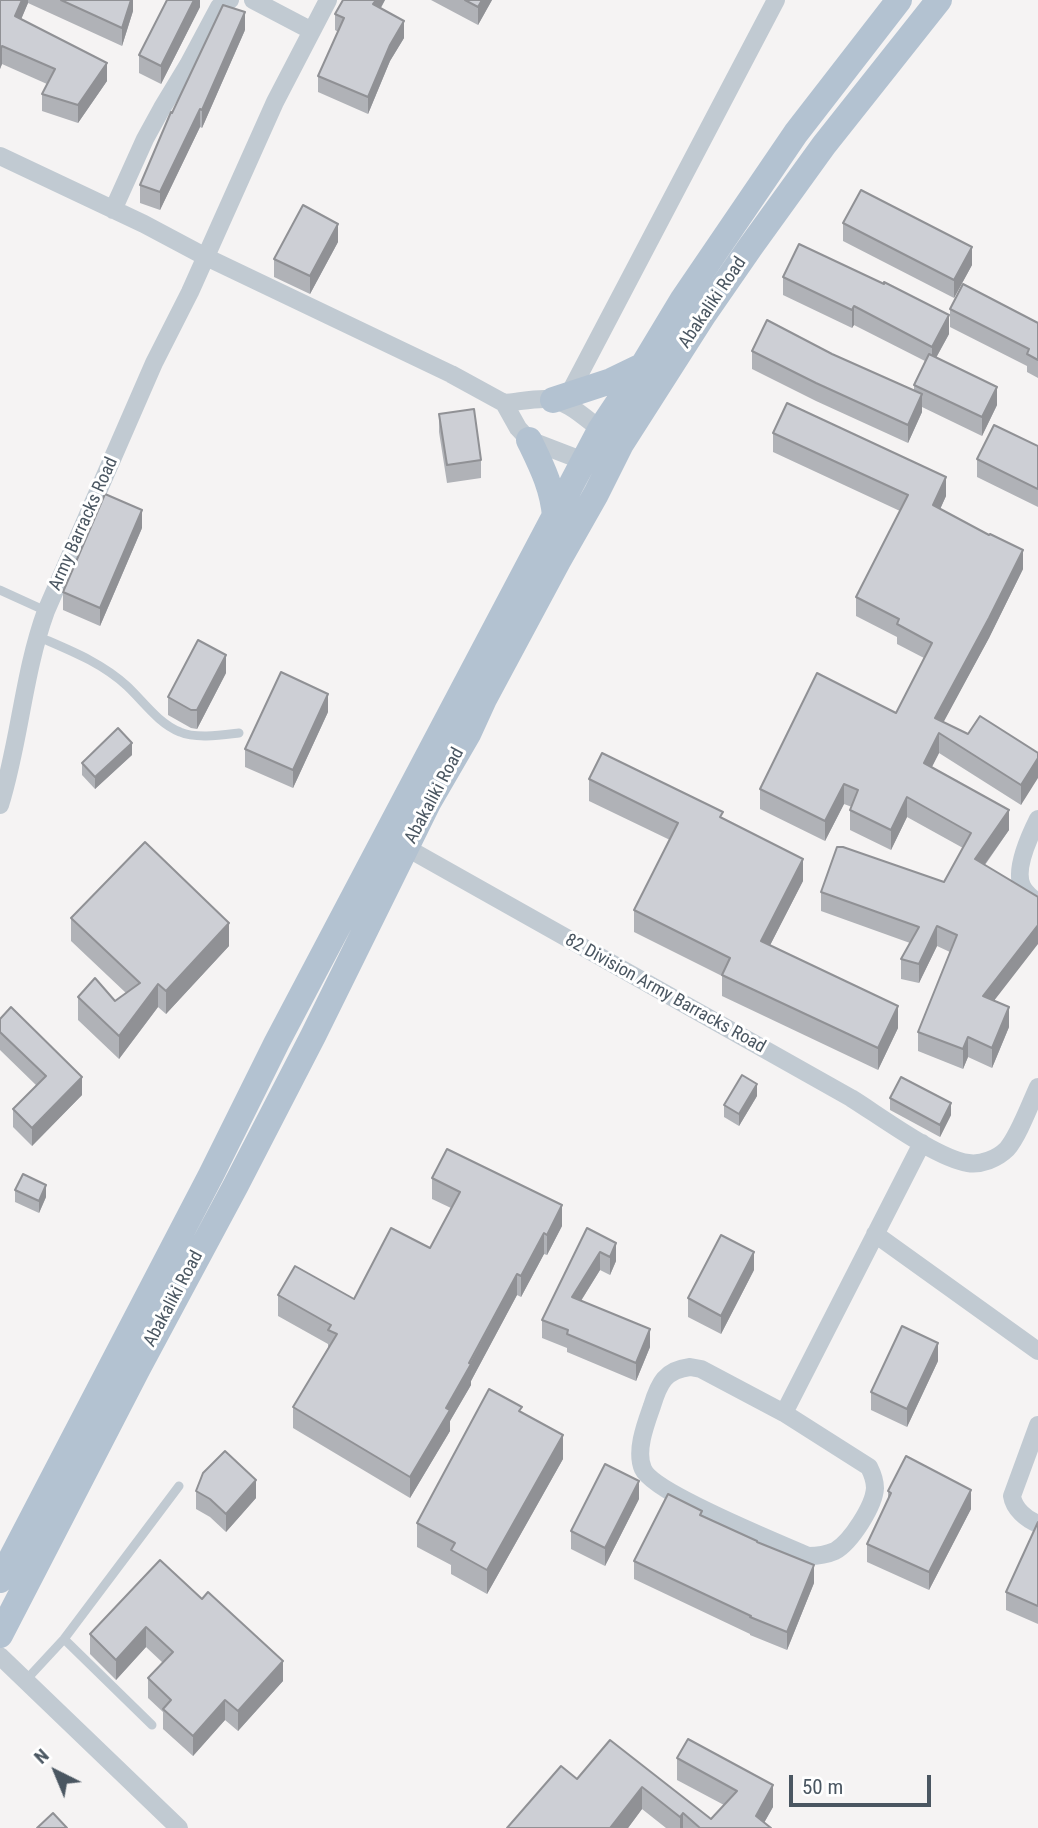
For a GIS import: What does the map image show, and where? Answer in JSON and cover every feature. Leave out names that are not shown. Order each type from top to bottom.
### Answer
[{"type":"main road","name":"Abakaliki Road","points":[[0,1580],[211,1175],[276,1042],[555,517],[595,466],[642,367],[683,299],[796,133],[899,0]]},
{"type":"main road","name":"Abakaliki Road","points":[[611,437],[704,314],[824,145],[939,0]]},
{"type":"main road","points":[[560,398],[611,381],[642,367]]},
{"type":"main road","points":[[529,440],[554,497],[555,517]]},
{"type":"main road","name":"Abakaliki Road","points":[[0,1635],[236,1185],[429,803],[596,494],[595,466]]},
{"type":"street","points":[[113,210],[162,108],[219,7],[230,0]]},
{"type":"street","points":[[253,0],[312,31]]},
{"type":"street","name":"Army Barracks Road","points":[[0,805],[9,776],[37,636],[46,611],[154,363],[206,257],[275,102],[328,0]]},
{"type":"street","points":[[560,398],[776,0]]},
{"type":"street","points":[[0,156],[451,374],[504,403],[518,428],[529,440],[595,466]]},
{"type":"street","points":[[504,403],[560,398],[611,437]]},
{"type":"street","points":[[1038,819],[1023,855],[1019,874],[1022,885],[1038,903]]},
{"type":"street","name":"82 Division Army Barracks Road","points":[[407,848],[851,1098],[922,1143],[957,1160],[970,1164],[982,1163],[995,1158],[1007,1148],[1038,1087]]},
{"type":"street","points":[[784,1413],[922,1143]]},
{"type":"street","points":[[875,1234],[1038,1351]]},
{"type":"street","points":[[690,1367],[701,1370],[784,1413],[869,1467],[873,1474],[875,1487],[872,1500],[853,1535],[834,1552],[808,1556],[721,1518],[659,1486],[642,1468],[641,1442],[655,1394],[665,1377],[674,1371],[690,1367]]},
{"type":"street","points":[[1038,1425],[1012,1496],[1013,1503],[1021,1512],[1038,1524]]},
{"type":"street","points":[[0,1657],[179,1828]]},
{"type":"lane","points":[[0,590],[46,611]]},
{"type":"lane","points":[[37,636],[103,667],[154,715],[181,733],[210,736],[239,733]]},
{"type":"lane","points":[[26,1680],[64,1639],[178,1486]]},
{"type":"lane","points":[[64,1639],[152,1726]]},
{"type":"building","points":[[0,0],[22,0],[15,16],[107,63],[78,105],[42,94],[55,69],[2,46],[0,51]]},
{"type":"building","points":[[61,0],[131,0],[122,28]]},
{"type":"building","points":[[167,0],[194,0],[161,66],[139,55]]},
{"type":"building","points":[[343,0],[376,0],[373,4],[404,21],[390,45],[368,97],[318,76],[344,18],[335,14]]},
{"type":"building","points":[[465,0],[482,0],[478,7]]},
{"type":"building","points":[[223,5],[245,12],[202,110],[200,109],[160,192],[140,185],[171,112]]},
{"type":"building","points":[[861,190],[972,247],[954,280],[843,223]]},
{"type":"building","points":[[303,205],[338,224],[310,276],[274,259]]},
{"type":"building","points":[[799,244],[949,315],[932,347],[854,306],[852,310],[783,277]]},
{"type":"building","points":[[963,284],[1038,323],[1038,360],[1027,354],[1029,349],[950,309]]},
{"type":"building","points":[[767,320],[832,354],[922,394],[908,425],[752,351]]},
{"type":"building","points":[[929,354],[997,387],[982,417],[914,385]]},
{"type":"building","points":[[787,403],[946,477],[933,505],[1023,550],[935,718],[968,734],[980,716],[1038,753],[1038,758],[1021,785],[939,733],[924,763],[1009,810],[975,859],[1038,897],[1038,925],[983,996],[1009,1007],[992,1048],[968,1037],[963,1049],[918,1032],[957,935],[937,926],[919,964],[901,959],[919,927],[821,892],[837,847],[944,882],[971,833],[907,797],[891,830],[850,810],[858,790],[844,784],[825,821],[760,789],[817,673],[896,713],[932,643],[897,624],[899,619],[856,597],[908,495],[773,433]]},
{"type":"building","points":[[474,409],[481,460],[447,465],[439,414]]},
{"type":"building","points":[[994,425],[1038,446],[1038,489],[977,459]]},
{"type":"building","points":[[105,494],[142,510],[100,608],[63,592]]},
{"type":"building","points":[[198,640],[226,655],[197,710],[191,710],[168,697]]},
{"type":"building","points":[[281,672],[328,694],[293,770],[245,749]]},
{"type":"building","points":[[118,728],[132,743],[95,777],[82,763]]},
{"type":"building","points":[[602,753],[723,812],[720,817],[803,859],[761,941],[898,1006],[878,1048],[722,975],[730,958],[634,910],[678,823],[589,779]]},
{"type":"building","points":[[145,842],[229,923],[166,991],[158,984],[119,1036],[78,997],[95,978],[115,1001],[140,983],[71,918]]},
{"type":"building","points":[[11,1007],[82,1077],[32,1128],[13,1109],[46,1076],[0,1032],[0,1019]]},
{"type":"building","points":[[742,1075],[757,1084],[739,1114],[724,1105]]},
{"type":"building","points":[[901,1077],[951,1103],[940,1125],[890,1098]]},
{"type":"building","points":[[447,1149],[562,1205],[521,1276],[517,1274],[446,1408],[450,1410],[410,1477],[293,1407],[337,1334],[328,1330],[331,1325],[278,1295],[295,1266],[354,1299],[391,1228],[430,1248],[460,1192],[432,1178]]},
{"type":"building","points":[[23,1174],[46,1185],[39,1201],[15,1190]]},
{"type":"building","points":[[587,1228],[616,1243],[610,1257],[600,1252],[572,1297],[650,1329],[636,1363],[567,1334],[568,1330],[542,1320]]},
{"type":"building","points":[[721,1235],[754,1252],[721,1316],[688,1298]]},
{"type":"building","points":[[902,1326],[938,1343],[907,1409],[871,1392]]},
{"type":"building","points":[[489,1389],[522,1407],[519,1411],[563,1435],[487,1570],[451,1550],[455,1543],[417,1523]]},
{"type":"building","points":[[225,1451],[256,1480],[226,1514],[210,1499],[196,1491],[203,1473]]},
{"type":"building","points":[[906,1456],[971,1490],[929,1572],[867,1544],[891,1493],[888,1491]]},
{"type":"building","points":[[605,1464],[639,1481],[605,1548],[571,1531]]},
{"type":"building","points":[[668,1494],[702,1511],[700,1515],[814,1565],[787,1632],[634,1561]]},
{"type":"building","points":[[1038,1522],[1038,1606],[1006,1592]]},
{"type":"building","points":[[160,1560],[202,1599],[208,1592],[283,1661],[238,1711],[225,1700],[193,1736],[163,1709],[171,1700],[148,1678],[173,1652],[146,1627],[116,1660],[90,1634]]},
{"type":"building","points":[[688,1739],[773,1785],[756,1816],[771,1828],[700,1828],[683,1813],[680,1817],[642,1787],[610,1828],[507,1828],[561,1766],[577,1779],[610,1740],[711,1819],[737,1791],[677,1758]]},
{"type":"building","points":[[53,1813],[67,1828],[37,1828]]}]
